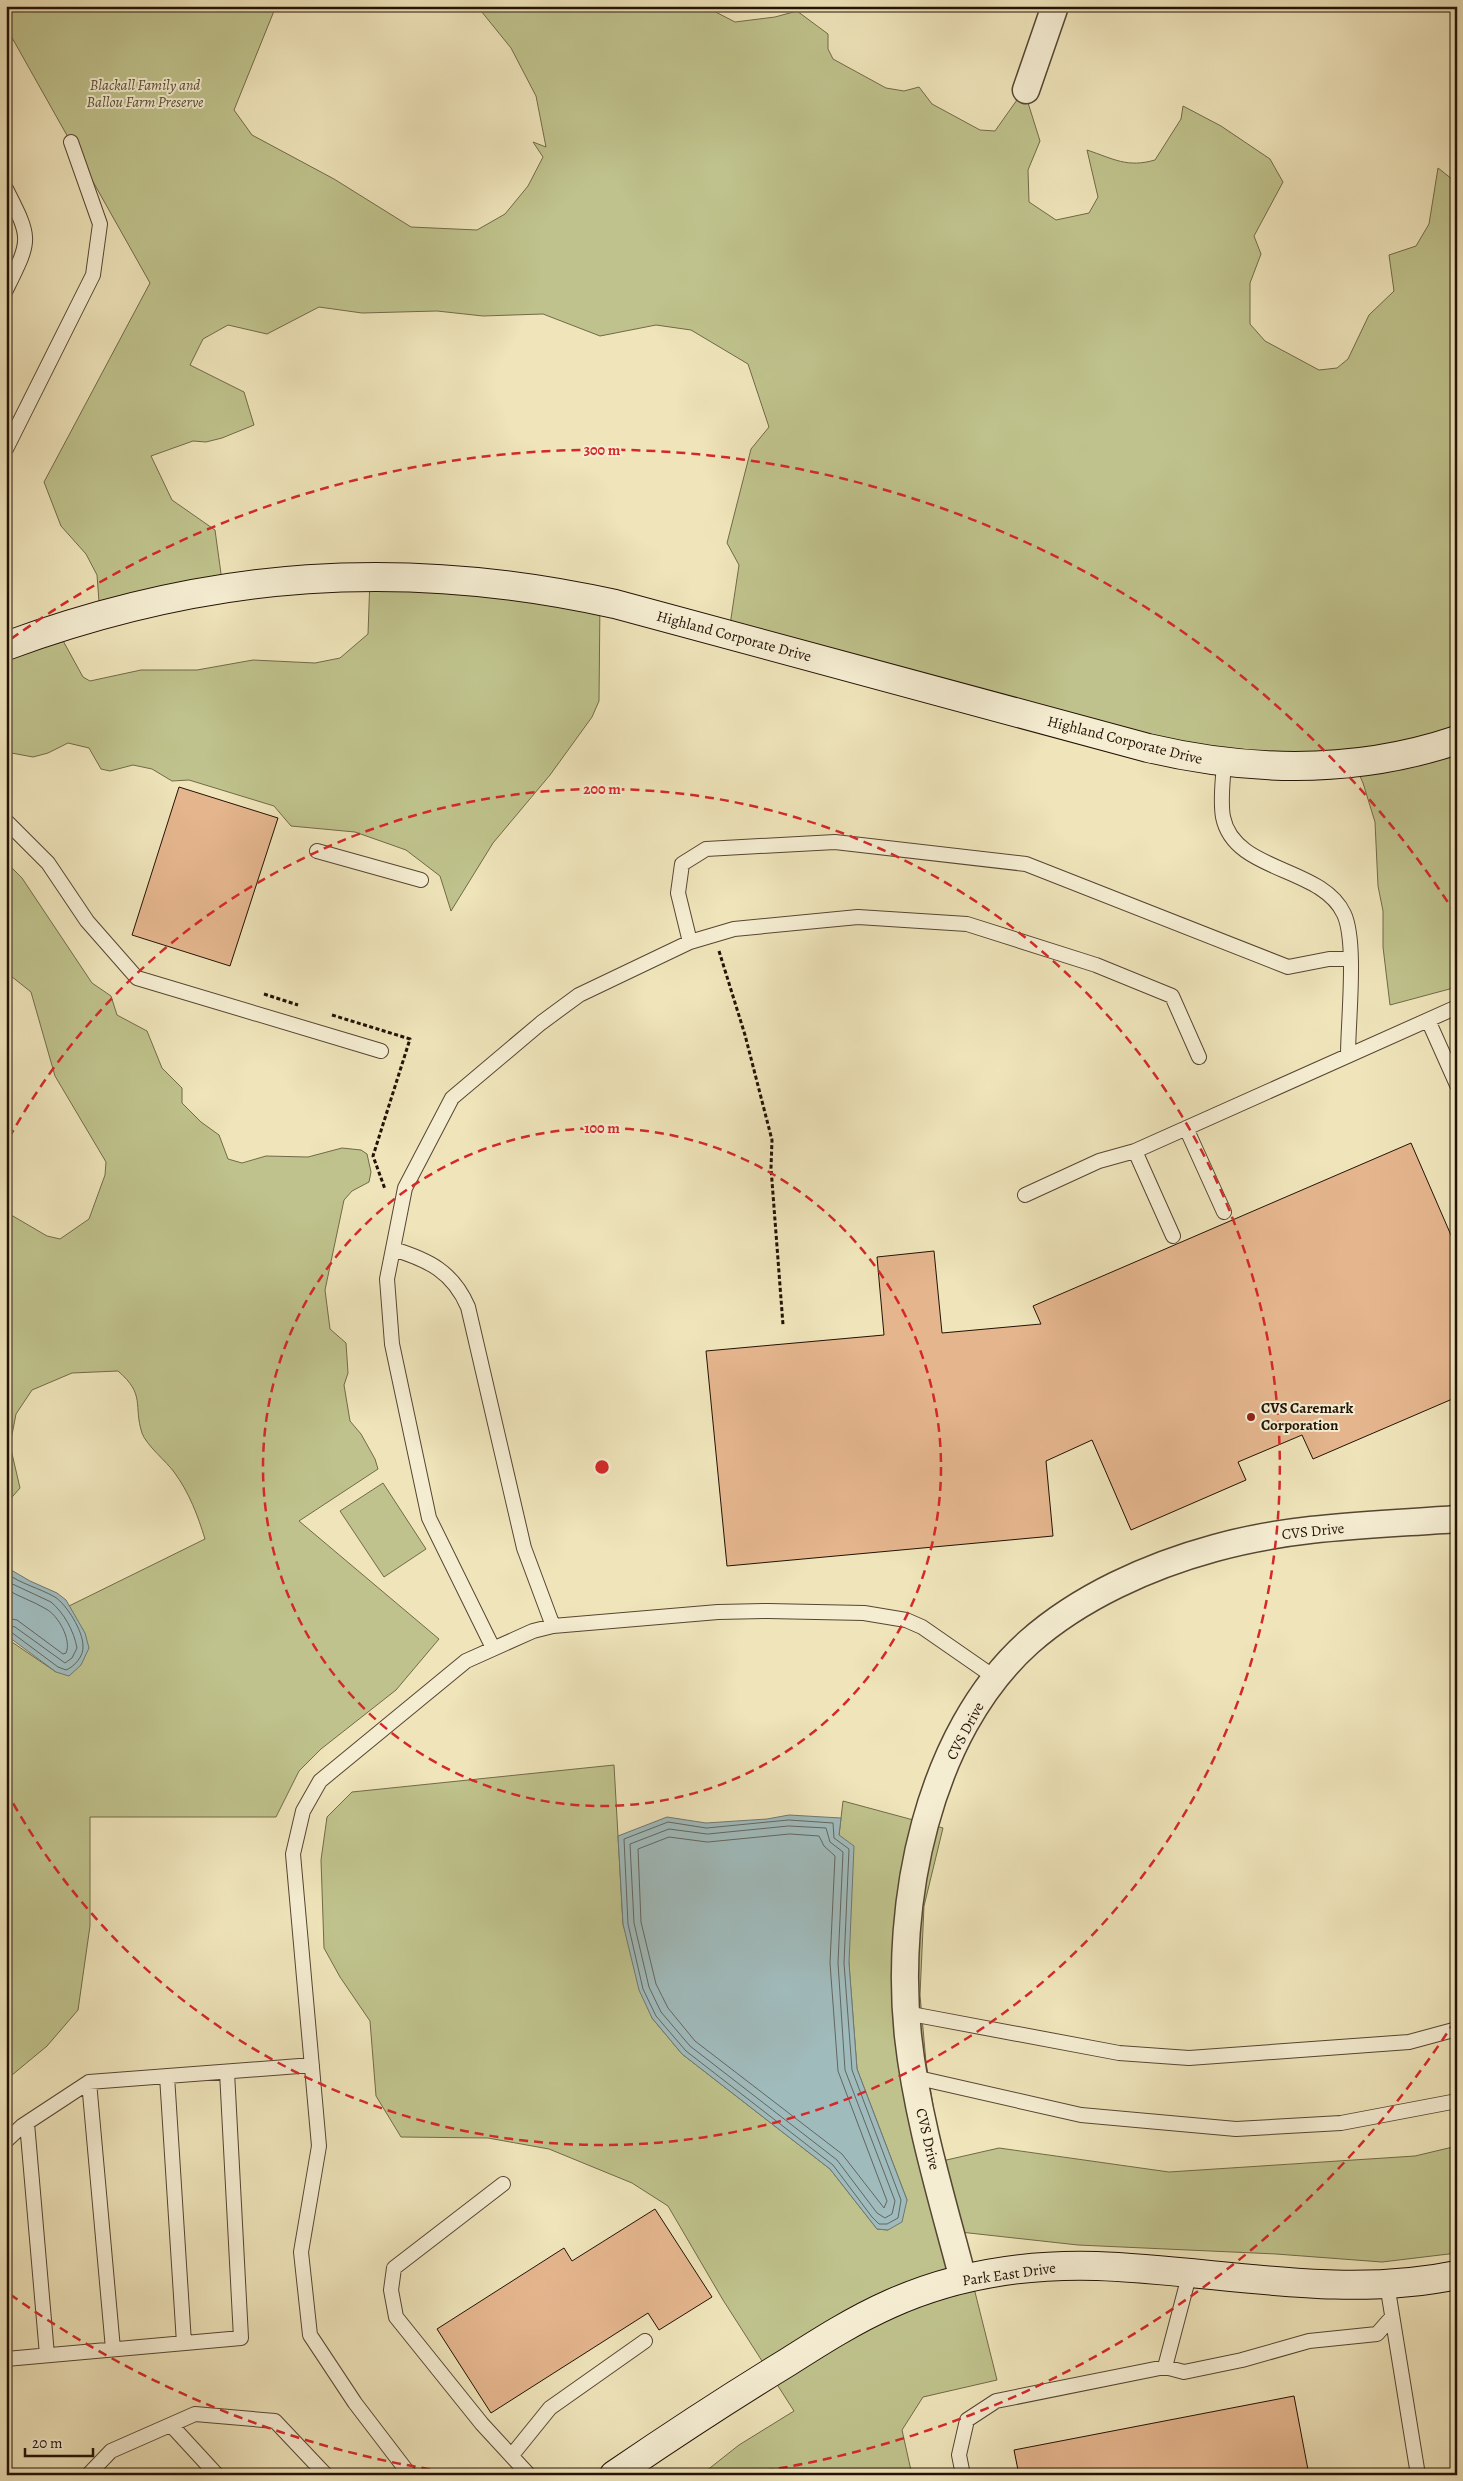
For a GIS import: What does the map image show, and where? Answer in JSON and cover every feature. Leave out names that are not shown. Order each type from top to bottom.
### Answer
[{"type":"street","points":[[1026,90],[1055,6]]},
{"type":"street","name":"Highland Corporate Drive","points":[[6,646],[111,612],[173,597],[240,585],[324,577],[380,576],[482,581],[550,591],[615,604],[1148,748],[1224,763],[1265,766],[1346,763],[1411,752],[1457,740]]},
{"type":"street","name":"CVS Drive","points":[[963,2279],[926,2134],[914,2077],[906,2013],[905,1967],[908,1916],[927,1822],[939,1784],[960,1736],[996,1678],[1028,1643],[1073,1609],[1129,1580],[1185,1557],[1239,1542],[1297,1532],[1457,1518]]},
{"type":"street","name":"Park East Drive","points":[[614,2475],[701,2416],[845,2326],[891,2303],[963,2279],[1013,2270],[1069,2266],[1190,2272],[1333,2284],[1387,2284],[1457,2275]]},
{"type":"lane","points":[[6,449],[93,275],[100,224],[71,142]]},
{"type":"lane","points":[[6,189],[24,224],[27,240],[22,258],[6,290]]},
{"type":"lane","points":[[1224,763],[1222,806],[1227,828],[1250,853],[1313,883],[1332,896],[1339,904],[1349,927],[1348,1055]]},
{"type":"lane","points":[[6,821],[48,863],[88,921],[137,978],[381,1051]]},
{"type":"lane","points":[[690,942],[678,893],[682,864],[706,850],[835,842],[1026,864],[1288,967],[1329,959],[1350,959]]},
{"type":"lane","points":[[317,851],[421,880]]},
{"type":"lane","points":[[493,1648],[429,1518],[392,1344],[388,1279],[405,1188],[452,1098],[541,1023],[579,995],[690,942],[734,929],[858,917],[967,924],[1096,965],[1172,996],[1199,1057]]},
{"type":"lane","points":[[1024,1195],[1099,1161],[1135,1151],[1457,1007]]},
{"type":"lane","points":[[1428,1020],[1457,1085]]},
{"type":"lane","points":[[1186,1128],[1224,1212]]},
{"type":"lane","points":[[1135,1151],[1173,1236]]},
{"type":"lane","points":[[394,1249],[419,1257],[438,1267],[461,1290],[468,1307],[524,1548],[553,1626]]},
{"type":"lane","points":[[410,2475],[355,2403],[310,2335],[301,2252],[319,2146],[293,1854],[303,1811],[320,1781],[466,1661],[533,1631],[553,1626],[718,1612],[810,1611],[871,1614],[906,1620],[922,1627],[996,1678]]},
{"type":"lane","points":[[906,2013],[1119,2053],[1189,2058],[1409,2042],[1457,2029]]},
{"type":"lane","points":[[6,2141],[27,2123],[89,2082],[312,2065]]},
{"type":"lane","points":[[6,2359],[241,2338],[227,2072]]},
{"type":"lane","points":[[167,2076],[184,2343]]},
{"type":"lane","points":[[914,2077],[1081,2115],[1236,2129],[1340,2123],[1457,2101]]},
{"type":"lane","points":[[89,2082],[113,2349]]},
{"type":"lane","points":[[27,2123],[47,2355]]},
{"type":"lane","points":[[503,2184],[394,2268],[391,2290],[396,2317],[482,2424],[512,2454],[529,2475]]},
{"type":"lane","points":[[1164,2367],[1190,2272]]},
{"type":"lane","points":[[1387,2284],[1418,2475]]},
{"type":"lane","points":[[963,2475],[959,2455],[967,2420],[996,2401],[1164,2367],[1184,2372],[1242,2360],[1309,2342],[1377,2334],[1392,2317]]},
{"type":"lane","points":[[512,2454],[550,2408],[645,2341]]},
{"type":"lane","points":[[88,2475],[111,2451],[195,2414],[275,2421],[326,2475]]},
{"type":"lane","points":[[172,2425],[218,2475]]},
{"type":"path","points":[[714,934],[745,1035],[772,1140],[773,1163],[771,1168],[783,1325]]},
{"type":"path","points":[[264,994],[307,1008]]},
{"type":"path","points":[[324,1013],[410,1039],[373,1156],[398,1225]]},
{"type":"green space","name":"Blackall Family and Ballou Farm Preserve","points":[[6,6],[276,6],[234,110],[252,135],[334,179],[411,227],[477,230],[505,214],[528,186],[543,157],[533,142],[546,147],[536,96],[511,48],[477,6],[704,6],[735,22],[775,17],[797,11],[828,34],[828,49],[833,59],[886,88],[904,91],[919,87],[932,104],[980,130],[995,131],[1024,90],[1040,141],[1028,170],[1029,202],[1056,220],[1089,213],[1098,197],[1087,150],[1128,163],[1155,160],[1181,119],[1183,106],[1221,126],[1270,159],[1283,182],[1254,236],[1261,254],[1250,283],[1250,324],[1265,341],[1319,370],[1337,368],[1348,359],[1369,315],[1394,291],[1389,255],[1416,246],[1429,224],[1438,168],[1457,183],[1457,987],[1390,1005],[1383,947],[1383,911],[1378,886],[1375,822],[1363,783],[1351,756],[1223,756],[730,625],[739,565],[727,543],[751,449],[769,427],[748,364],[691,330],[656,325],[600,336],[543,314],[483,316],[437,311],[362,313],[319,307],[267,334],[228,325],[203,339],[190,365],[244,392],[254,425],[222,438],[206,442],[193,441],[151,456],[172,500],[215,530],[222,581],[100,615],[97,575],[86,554],[61,526],[44,482],[150,283],[6,27]]},
{"type":"green space","points":[[370,578],[600,598],[599,701],[592,717],[550,775],[493,843],[451,911],[440,876],[406,850],[355,832],[291,826],[274,806],[189,780],[172,781],[152,769],[133,765],[110,771],[101,769],[89,748],[68,743],[48,753],[33,757],[6,752],[6,646],[56,628],[83,677],[90,681],[141,670],[197,670],[253,660],[315,663],[340,658],[368,634]]},
{"type":"green space","points":[[6,862],[22,878],[92,983],[111,996],[117,1015],[147,1031],[162,1068],[182,1088],[182,1103],[201,1122],[219,1135],[228,1159],[242,1163],[266,1156],[308,1157],[342,1148],[361,1150],[367,1154],[371,1172],[369,1182],[352,1191],[344,1200],[325,1290],[330,1329],[346,1343],[348,1373],[344,1385],[350,1421],[361,1434],[375,1459],[378,1469],[299,1521],[439,1639],[396,1690],[321,1749],[299,1771],[276,1817],[90,1817],[90,1926],[78,2010],[47,2046],[6,2080],[6,1638],[56,1672],[69,1606],[205,1539],[189,1496],[171,1468],[144,1438],[136,1394],[127,1379],[118,1371],[72,1373],[32,1390],[16,1414],[10,1445],[20,1488],[6,1504],[6,1212],[47,1236],[60,1239],[89,1219],[105,1175],[106,1162],[55,1076],[31,992],[6,972]]},
{"type":"green space","points":[[383,1483],[426,1549],[384,1577],[340,1511]]},
{"type":"green space","points":[[614,1765],[623,1924],[652,2018],[682,2054],[830,2169],[877,2229],[888,2230],[907,2200],[857,2069],[839,1835],[843,1801],[943,1828],[924,1906],[920,1995],[926,2062],[942,2161],[999,2148],[1169,2172],[1415,2156],[1457,2146],[1457,2253],[1382,2262],[1276,2254],[1078,2245],[960,2232],[997,2380],[923,2397],[902,2430],[912,2475],[701,2475],[739,2445],[794,2411],[723,2300],[668,2206],[632,2183],[549,2149],[488,2138],[401,2137],[376,2096],[370,2021],[340,1977],[324,1948],[321,1860],[327,1817],[352,1792]]},
{"type":"water","points":[[6,1567],[30,1581],[57,1593],[66,1600],[85,1633],[89,1648],[81,1665],[69,1676],[56,1672],[6,1635]]},
{"type":"water","points":[[789,1815],[841,1818],[839,1835],[854,1846],[849,1963],[857,2069],[907,2200],[902,2222],[888,2230],[877,2229],[830,2169],[682,2054],[652,2018],[639,1990],[623,1924],[618,1836],[667,1817],[706,1823],[767,1819]]},
{"type":"building","points":[[179,787],[278,818],[230,966],[132,935]]},
{"type":"building","points":[[1411,1143],[1457,1249],[1457,1397],[1313,1459],[1302,1435],[1238,1462],[1246,1480],[1131,1530],[1092,1440],[1046,1461],[1053,1536],[727,1566],[706,1351],[884,1335],[877,1257],[934,1251],[942,1333],[1041,1324],[1033,1306]]},
{"type":"building","points":[[655,2209],[712,2297],[659,2330],[648,2313],[491,2413],[437,2329],[564,2248],[572,2261]]},
{"type":"building","points":[[1294,2396],[1309,2475],[1019,2475],[1014,2450]]},
{"type":"place","name":"CVS Caremark Corporation","points":[[1251,1417]]}]
